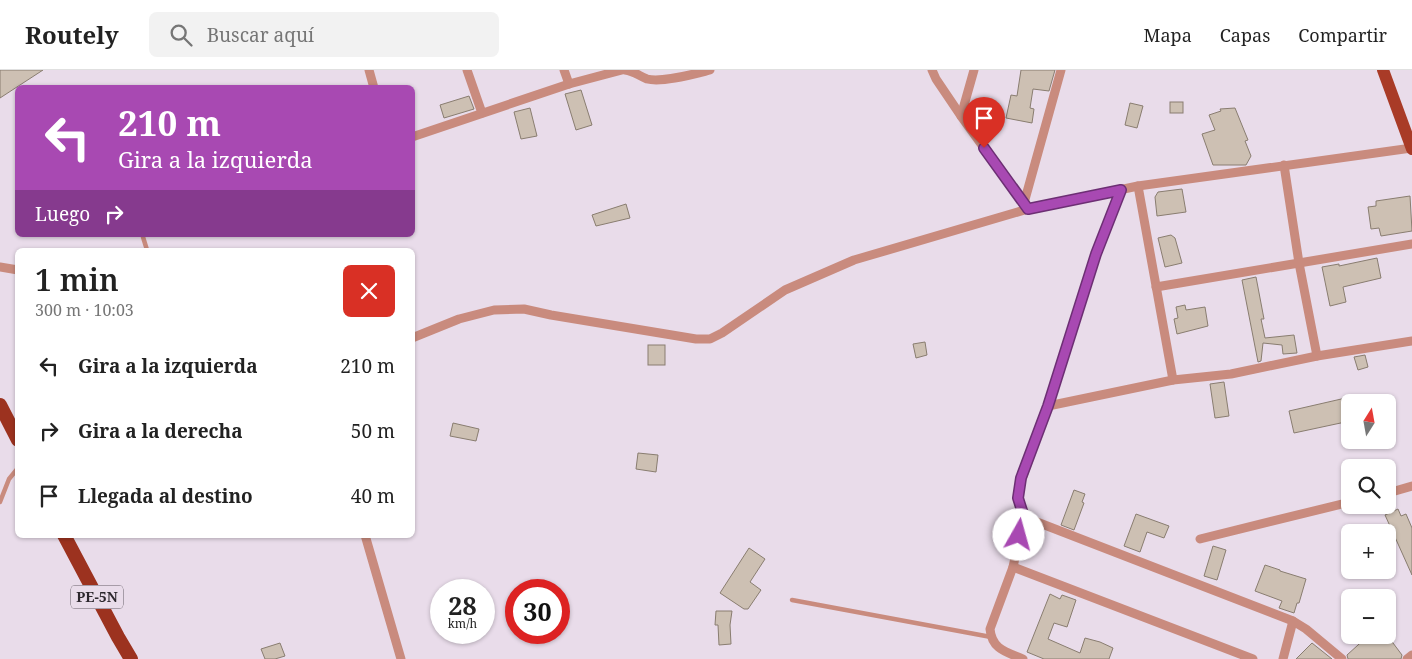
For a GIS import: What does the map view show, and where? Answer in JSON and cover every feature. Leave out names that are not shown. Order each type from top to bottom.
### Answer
[{"type":"highway","points":[[0,405],[15,434]]},
{"type":"highway","name":"PE-5N","points":[[66,538],[131,659]]},
{"type":"main road","points":[[1383,70],[1412,148]]},
{"type":"street","points":[[369,70],[373,85]]},
{"type":"street","points":[[467,70],[482,113]]},
{"type":"street","points":[[564,70],[569,84]]},
{"type":"street","points":[[415,136],[569,84],[628,70],[655,80],[710,70]]},
{"type":"street","points":[[932,70],[961,116],[1026,206]]},
{"type":"street","points":[[961,116],[974,70]]},
{"type":"street","points":[[1026,206],[1061,70]]},
{"type":"street","points":[[415,337],[459,320],[494,310],[524,309],[696,339],[710,338],[722,333],[785,290],[854,260],[1026,206],[1138,186],[1412,148]]},
{"type":"street","points":[[1284,165],[1299,263],[1317,356]]},
{"type":"street","points":[[1138,186],[1173,380]]},
{"type":"street","points":[[1023,659],[996,646],[991,637],[990,629],[1013,567],[1024,517],[1018,498],[1019,487],[1048,406],[1096,254],[1121,190]]},
{"type":"street","points":[[1156,287],[1412,244]]},
{"type":"street","points":[[0,267],[15,270]]},
{"type":"street","points":[[1048,406],[1173,380],[1231,374],[1317,356],[1412,341]]},
{"type":"street","points":[[1396,491],[1412,486]]},
{"type":"street","points":[[1200,539],[1341,504]]},
{"type":"street","points":[[1024,517],[1293,621],[1306,629],[1342,659]]},
{"type":"street","points":[[366,538],[401,659]]},
{"type":"street","points":[[1013,567],[1253,659]]},
{"type":"street","points":[[1283,659],[1293,621]]},
{"type":"street","points":[[1407,659],[1412,655]]},
{"type":"lane","points":[[0,502],[9,479],[15,472]]},
{"type":"lane","points":[[792,600],[991,637]]},
{"type":"building","points":[[0,70],[43,70],[20,85],[15,85],[15,88],[0,98]]},
{"type":"building","points":[[1021,70],[1055,70],[1049,91],[1033,89],[1030,108],[1034,109],[1032,123],[1006,118],[1011,95],[1017,96]]},
{"type":"building","points":[[581,90],[592,125],[576,130],[565,94]]},
{"type":"building","points":[[469,96],[474,109],[444,118],[440,105]]},
{"type":"building","points":[[1170,102],[1183,102],[1183,113],[1170,113]]},
{"type":"building","points":[[1130,103],[1143,106],[1137,128],[1125,125]]},
{"type":"building","points":[[530,108],[537,136],[521,139],[514,112]]},
{"type":"building","points":[[1235,108],[1248,140],[1245,141],[1251,156],[1246,165],[1213,165],[1202,134],[1215,130],[1209,115],[1221,111],[1220,109]]},
{"type":"building","points":[[1182,189],[1186,212],[1157,216],[1155,197],[1158,192]]},
{"type":"building","points":[[1410,196],[1412,231],[1381,236],[1379,228],[1371,229],[1368,207],[1376,206],[1376,201]]},
{"type":"building","points":[[626,204],[630,218],[596,226],[592,215]]},
{"type":"building","points":[[1171,235],[1175,238],[1182,263],[1165,267],[1158,238]]},
{"type":"building","points":[[1377,258],[1381,278],[1343,287],[1346,302],[1330,306],[1322,267],[1339,264],[1339,266]]},
{"type":"building","points":[[1256,277],[1264,319],[1261,319],[1265,338],[1294,335],[1297,353],[1283,354],[1282,345],[1263,343],[1261,361],[1258,362],[1242,280]]},
{"type":"building","points":[[1185,305],[1186,310],[1205,307],[1208,326],[1177,334],[1174,319],[1178,318],[1176,307]]},
{"type":"building","points":[[925,342],[927,355],[916,358],[913,344]]},
{"type":"building","points":[[648,345],[665,345],[665,365],[648,365]]},
{"type":"building","points":[[1365,355],[1368,367],[1358,370],[1354,357]]},
{"type":"building","points":[[1224,382],[1229,416],[1215,418],[1210,384]]},
{"type":"building","points":[[1341,399],[1341,423],[1294,433],[1289,411]]},
{"type":"building","points":[[453,423],[479,429],[476,441],[450,436]]},
{"type":"building","points":[[638,453],[658,455],[656,472],[636,469]]},
{"type":"building","points":[[1074,490],[1085,494],[1082,502],[1084,503],[1074,530],[1061,525]]},
{"type":"building","points":[[1398,509],[1401,516],[1406,514],[1412,528],[1412,575],[1396,539],[1396,524],[1389,524],[1385,515],[1396,514],[1396,510]]},
{"type":"building","points":[[1136,514],[1169,526],[1164,538],[1147,532],[1140,552],[1124,546]]},
{"type":"building","points":[[1213,546],[1226,550],[1217,580],[1204,576]]},
{"type":"building","points":[[749,548],[765,559],[750,582],[761,590],[748,609],[744,609],[720,593]]},
{"type":"building","points":[[1265,565],[1306,579],[1294,613],[1279,608],[1282,601],[1255,591]]},
{"type":"building","points":[[1050,594],[1060,599],[1062,595],[1076,600],[1067,627],[1054,623],[1048,639],[1080,653],[1085,638],[1100,642],[1113,648],[1109,659],[1044,659],[1027,652]]},
{"type":"building","points":[[716,611],[732,611],[730,625],[731,644],[719,645],[718,625],[715,625]]},
{"type":"building","points":[[280,643],[285,656],[265,659],[261,649]]},
{"type":"building","points":[[1312,643],[1332,659],[1296,659]]},
{"type":"building","points":[[1359,644],[1394,644],[1402,655],[1401,659],[1348,659],[1347,655]]},
{"type":"route","points":[[984,148],[1028,209],[1121,190],[1096,254],[1048,406],[1021,478],[1018,498],[1024,517],[1019,535]]}]
